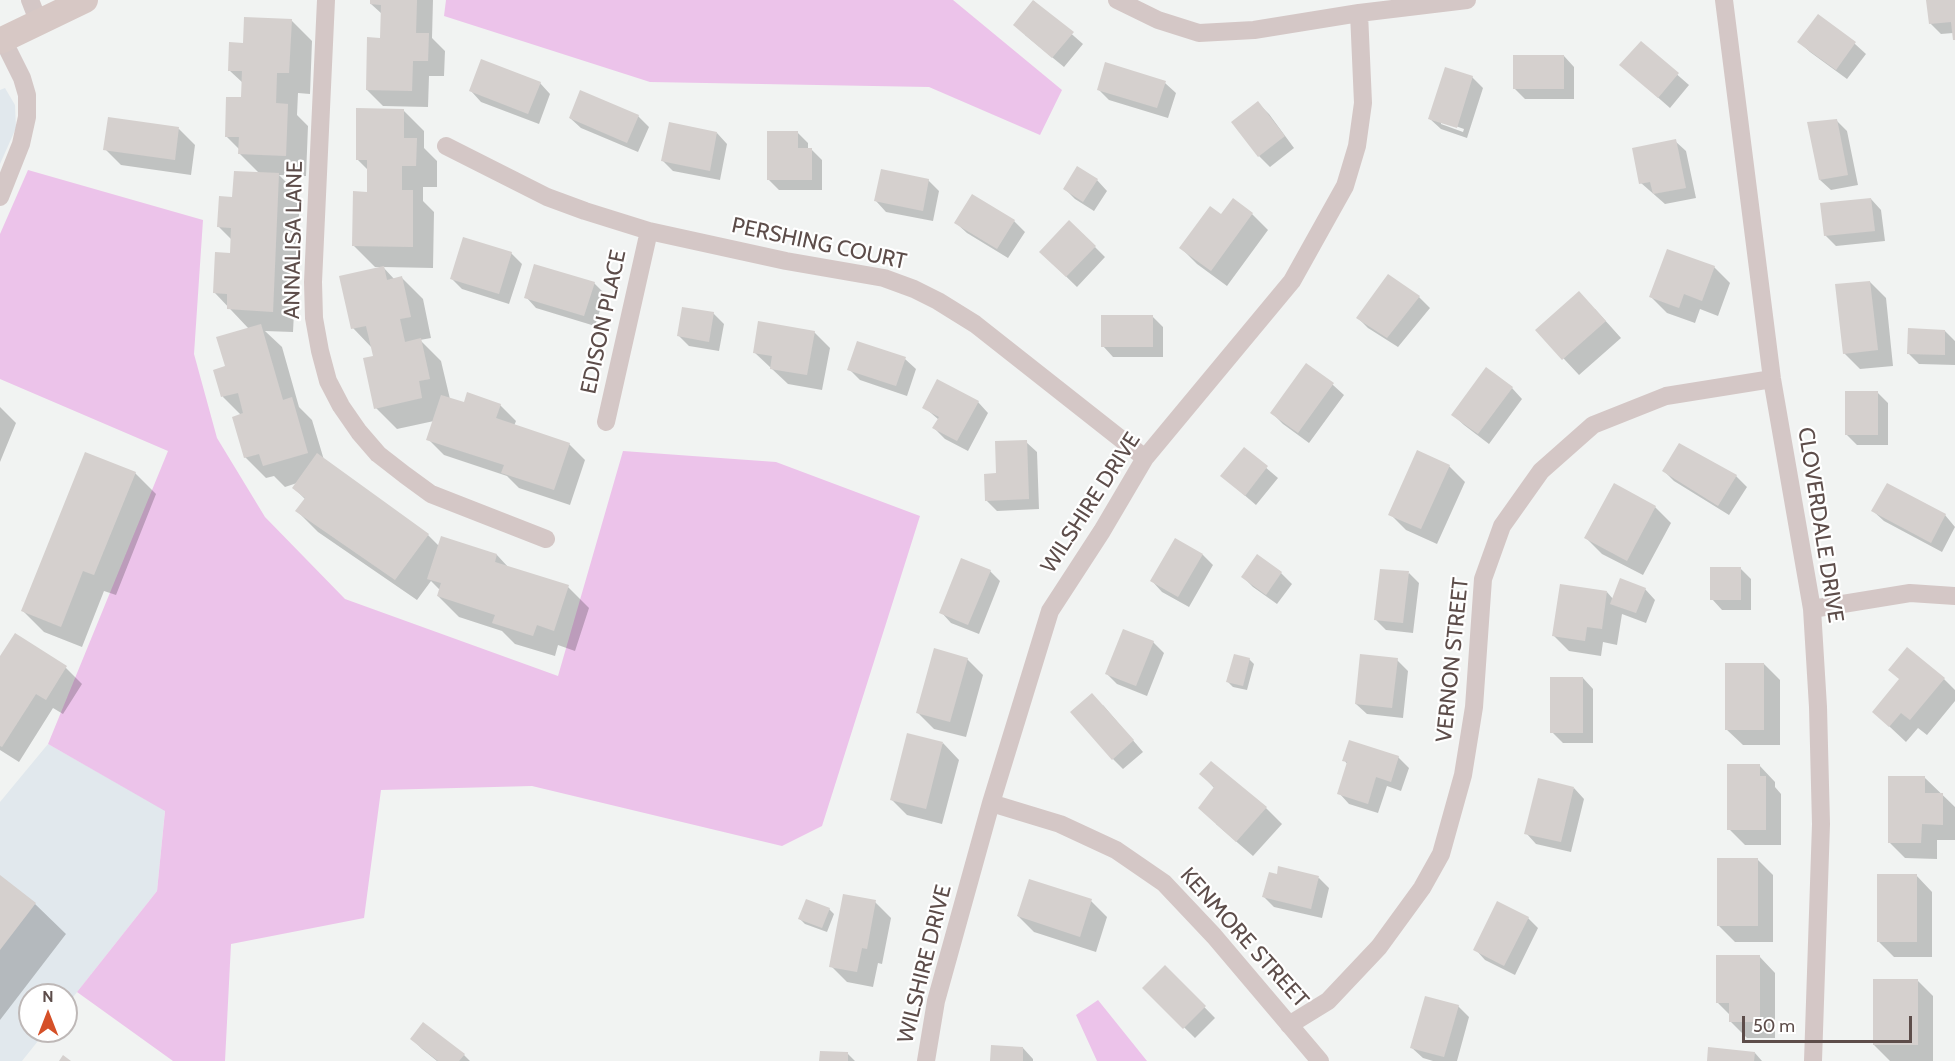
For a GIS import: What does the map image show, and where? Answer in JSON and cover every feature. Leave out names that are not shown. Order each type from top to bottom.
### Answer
[{"type":"main road","points":[[1,41],[34,11],[85,0]]},
{"type":"street","name":"ANNALISA LANE","points":[[326,0],[313,282],[314,318],[328,381],[341,406],[378,454],[431,494],[546,539]]},
{"type":"street","points":[[1118,0],[1158,20],[1199,33],[1254,30],[1467,0]]},
{"type":"street","name":"CLOVERDALE DRIVE","points":[[1724,0],[1772,379],[1812,609],[1818,707],[1821,824],[1813,1061]]},
{"type":"street","name":"WILSHIRE DRIVE","points":[[926,1061],[936,1001],[991,803],[1050,611],[1102,531],[1145,458],[1292,281],[1345,186],[1357,146],[1363,103],[1359,14]]},
{"type":"street","points":[[0,197],[21,144],[27,117],[27,95],[22,78],[1,41]]},
{"type":"street","name":"PERSHING COURT","points":[[446,146],[548,197],[649,231],[786,261],[884,278],[914,289],[975,324],[1145,458]]},
{"type":"street","name":"EDISON PLACE","points":[[606,422],[649,231]]},
{"type":"street","name":"VERNON STREET","points":[[1289,1025],[1328,1001],[1379,947],[1422,888],[1441,854],[1463,774],[1474,707],[1483,579],[1502,526],[1541,471],[1593,425],[1666,396],[1772,379]]},
{"type":"street","points":[[1812,609],[1910,592],[1955,596]]},
{"type":"street","name":"KENMORE STREET","points":[[991,803],[1060,824],[1116,850],[1164,883],[1214,936],[1320,1061]]},
{"type":"shaded area","points":[[446,0],[953,0],[1062,90],[1040,135],[929,87],[650,82],[444,16]]},
{"type":"shaded area","points":[[5,88],[15,105],[16,128],[0,164],[0,90]]},
{"type":"shaded area","points":[[28,170],[203,220],[194,354],[217,438],[265,517],[345,599],[558,676],[623,451],[776,462],[920,516],[822,826],[782,846],[532,786],[381,790],[364,918],[231,944],[225,1061],[173,1061],[78,993],[157,891],[165,811],[48,744],[168,451],[0,379],[0,234]]},
{"type":"shaded area","points":[[48,744],[165,810],[157,891],[78,991],[78,983],[18,983],[18,1043],[36,1043],[22,1061],[0,1061],[0,802]]},
{"type":"shaded area","points":[[1098,1000],[1147,1061],[1097,1061],[1076,1015]]},
{"type":"building","points":[[370,0],[417,0],[416,33],[429,33],[428,61],[413,61],[412,91],[366,90],[367,37],[380,38],[381,5],[370,4]]},
{"type":"building","points":[[1033,0],[1074,32],[1052,58],[1013,25]]},
{"type":"building","points":[[1926,0],[1955,0],[1955,40],[1953,40],[1951,22],[1929,24]]},
{"type":"building","points":[[1818,14],[1856,42],[1836,70],[1797,42]]},
{"type":"building","points":[[244,17],[292,19],[289,73],[277,73],[276,103],[288,104],[286,156],[238,154],[239,137],[225,137],[226,97],[241,97],[242,71],[228,71],[229,42],[243,43]]},
{"type":"building","points":[[1641,41],[1679,73],[1658,98],[1619,65]]},
{"type":"building","points":[[1513,55],[1564,55],[1564,89],[1513,89]]},
{"type":"building","points":[[481,59],[541,82],[528,114],[469,91]]},
{"type":"building","points":[[1105,62],[1166,81],[1157,108],[1097,90]]},
{"type":"building","points":[[1445,67],[1473,76],[1457,128],[1428,119]]},
{"type":"building","points":[[580,90],[639,115],[627,143],[569,118]]},
{"type":"building","points":[[1258,101],[1285,136],[1258,157],[1231,122]]},
{"type":"building","points":[[356,108],[404,109],[404,138],[417,138],[416,166],[402,166],[402,190],[413,190],[413,247],[352,246],[353,191],[367,192],[367,160],[356,160]]},
{"type":"building","points":[[108,117],[179,127],[175,160],[103,150]]},
{"type":"building","points":[[1837,119],[1848,175],[1819,180],[1807,122]]},
{"type":"building","points":[[669,122],[717,132],[710,171],[661,161]]},
{"type":"building","points":[[767,131],[798,131],[798,148],[812,148],[812,180],[767,180]]},
{"type":"building","points":[[1676,139],[1686,188],[1653,194],[1650,182],[1639,184],[1632,148]]},
{"type":"building","points":[[1077,166],[1098,179],[1083,202],[1063,189]]},
{"type":"building","points":[[881,169],[929,179],[923,211],[874,201]]},
{"type":"building","points":[[234,171],[279,173],[273,312],[227,309],[227,294],[213,293],[215,252],[230,253],[231,228],[217,227],[219,196],[232,197]]},
{"type":"building","points":[[972,194],[1015,220],[997,249],[954,223]]},
{"type":"building","points":[[1233,198],[1253,213],[1211,271],[1179,248],[1210,206],[1221,214]]},
{"type":"building","points":[[1871,198],[1875,231],[1824,236],[1820,203]]},
{"type":"building","points":[[1069,220],[1096,246],[1066,277],[1039,252]]},
{"type":"building","points":[[463,237],[512,252],[499,294],[450,279]]},
{"type":"building","points":[[1667,249],[1715,266],[1702,301],[1684,294],[1679,308],[1649,297]]},
{"type":"building","points":[[534,264],[595,282],[584,316],[524,298]]},
{"type":"building","points":[[384,266],[387,280],[402,276],[411,317],[400,319],[405,342],[421,338],[430,379],[419,381],[422,398],[374,409],[363,358],[373,356],[366,326],[351,329],[339,276]]},
{"type":"building","points":[[1388,274],[1420,296],[1387,338],[1356,318]]},
{"type":"building","points":[[1870,281],[1878,350],[1843,354],[1835,284]]},
{"type":"building","points":[[1579,291],[1606,321],[1562,360],[1535,330]]},
{"type":"building","points":[[682,307],[714,312],[709,342],[677,336]]},
{"type":"building","points":[[1101,315],[1153,315],[1153,347],[1101,347]]},
{"type":"building","points":[[758,321],[815,331],[807,375],[770,369],[772,356],[753,353]]},
{"type":"building","points":[[261,324],[283,400],[292,397],[308,453],[263,466],[259,454],[244,458],[232,417],[243,413],[238,393],[221,397],[213,370],[225,366],[216,337]]},
{"type":"building","points":[[1908,328],[1945,330],[1945,355],[1907,354]]},
{"type":"building","points":[[857,341],[906,357],[896,386],[847,370]]},
{"type":"building","points":[[1306,363],[1334,383],[1298,433],[1270,413]]},
{"type":"building","points":[[1486,367],[1513,387],[1478,434],[1451,415]]},
{"type":"building","points":[[937,379],[979,401],[957,441],[932,428],[939,417],[922,408]]},
{"type":"building","points":[[1845,391],[1878,391],[1878,435],[1845,435]]},
{"type":"building","points":[[467,392],[501,404],[496,418],[570,443],[554,490],[501,473],[504,465],[426,440],[441,395],[464,402]]},
{"type":"building","points":[[1027,440],[1029,499],[985,501],[984,474],[996,473],[995,441]]},
{"type":"building","points":[[1679,443],[1737,475],[1718,506],[1662,471]]},
{"type":"building","points":[[1244,447],[1268,466],[1245,496],[1220,476]]},
{"type":"building","points":[[1417,450],[1450,465],[1421,529],[1388,515]]},
{"type":"building","points":[[85,452],[136,472],[94,575],[83,571],[61,627],[21,611]]},
{"type":"building","points":[[317,453],[429,534],[395,580],[295,511],[305,498],[292,488]]},
{"type":"building","points":[[1614,483],[1656,506],[1627,561],[1584,538]]},
{"type":"building","points":[[1887,483],[1946,514],[1931,543],[1871,511]]},
{"type":"building","points":[[441,536],[497,554],[495,562],[569,585],[554,631],[537,625],[533,636],[492,623],[495,615],[437,596],[441,583],[427,579]]},
{"type":"building","points":[[1175,538],[1203,554],[1178,597],[1150,581]]},
{"type":"building","points":[[1257,554],[1282,572],[1266,595],[1241,577]]},
{"type":"building","points":[[961,558],[991,570],[968,625],[939,613]]},
{"type":"building","points":[[1710,567],[1741,567],[1741,600],[1710,600]]},
{"type":"building","points":[[1380,569],[1409,571],[1403,623],[1374,620]]},
{"type":"building","points":[[1620,578],[1646,588],[1636,613],[1610,604]]},
{"type":"building","points":[[1560,584],[1607,591],[1602,629],[1587,627],[1585,641],[1552,636]]},
{"type":"building","points":[[1123,629],[1154,641],[1136,686],[1105,674]]},
{"type":"building","points":[[15,633],[67,666],[46,700],[36,694],[2,747],[0,746],[0,656]]},
{"type":"building","points":[[1907,647],[1945,678],[1910,720],[1901,713],[1889,727],[1872,712],[1899,679],[1888,670]]},
{"type":"building","points":[[934,648],[968,658],[950,722],[916,713]]},
{"type":"building","points":[[1234,654],[1250,658],[1243,686],[1226,682]]},
{"type":"building","points":[[1360,654],[1398,658],[1392,708],[1355,704]]},
{"type":"building","points":[[1725,663],[1764,663],[1764,730],[1725,730]]},
{"type":"building","points":[[1550,677],[1583,677],[1583,733],[1550,733]]},
{"type":"building","points":[[1092,693],[1134,740],[1112,760],[1070,712]]},
{"type":"building","points":[[907,733],[943,742],[926,809],[890,800]]},
{"type":"building","points":[[1349,740],[1399,756],[1391,782],[1376,777],[1368,804],[1337,794],[1347,762],[1342,761]]},
{"type":"building","points":[[1211,761],[1267,807],[1236,842],[1198,808],[1214,787],[1199,774]]},
{"type":"building","points":[[1727,764],[1760,764],[1760,776],[1766,776],[1766,830],[1727,830]]},
{"type":"building","points":[[1888,776],[1925,776],[1925,793],[1943,793],[1943,825],[1922,824],[1921,843],[1888,843]]},
{"type":"building","points":[[1538,778],[1574,787],[1561,842],[1524,834]]},
{"type":"building","points":[[1717,858],[1758,858],[1758,926],[1717,926]]},
{"type":"building","points":[[1278,866],[1319,876],[1311,909],[1262,897],[1269,872],[1277,874]]},
{"type":"building","points":[[1877,874],[1917,874],[1917,942],[1877,942]]},
{"type":"building","points":[[0,875],[36,903],[0,950]]},
{"type":"building","points":[[1029,879],[1092,899],[1080,937],[1017,916]]},
{"type":"building","points":[[843,894],[876,900],[867,949],[862,948],[857,972],[829,967]]},
{"type":"building","points":[[806,899],[830,908],[822,928],[798,919]]},
{"type":"building","points":[[1497,901],[1529,917],[1504,966],[1473,950]]},
{"type":"building","points":[[1716,955],[1760,955],[1760,1022],[1729,1022],[1729,1003],[1716,1003]]},
{"type":"building","points":[[1165,965],[1206,1006],[1183,1029],[1142,988]]},
{"type":"building","points":[[1873,979],[1918,979],[1918,1045],[1873,1045]]},
{"type":"building","points":[[1425,996],[1459,1005],[1444,1057],[1410,1048]]},
{"type":"building","points":[[423,1022],[465,1054],[459,1061],[438,1061],[410,1039]]},
{"type":"building","points":[[991,1045],[1023,1047],[1023,1061],[990,1061]]},
{"type":"building","points":[[1708,1047],[1755,1052],[1754,1061],[1707,1061]]},
{"type":"building","points":[[820,1051],[848,1052],[848,1061],[819,1061]]},
{"type":"building","points":[[63,1055],[71,1061],[59,1061]]}]
